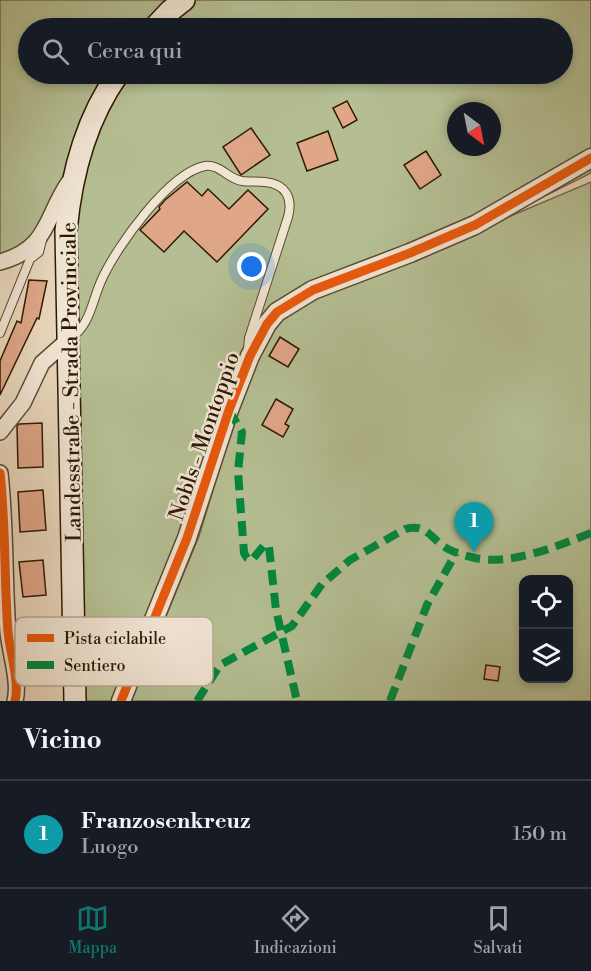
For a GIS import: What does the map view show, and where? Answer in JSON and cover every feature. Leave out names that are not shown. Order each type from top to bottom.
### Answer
[{"type":"main road","points":[[163,18],[184,0]]},
{"type":"main road","name":"Landesstraße - Strada Provinciale","points":[[73,617],[66,231],[69,199],[89,128],[110,84]]},
{"type":"main road","name":"Landesstraße - Strada Provinciale","points":[[75,686],[75,701]]},
{"type":"street","name":"Nobls - Montoppio","points":[[155,617],[187,538],[229,410],[250,356],[267,324],[277,312],[301,296],[475,225],[591,158]]},
{"type":"street","points":[[0,262],[21,255],[33,246],[44,233],[62,192],[75,175]]},
{"type":"street","points":[[0,432],[23,403],[42,363],[68,340]]},
{"type":"street","points":[[0,473],[2,547],[10,647],[15,672]]},
{"type":"street","points":[[15,701],[18,686]]},
{"type":"street","name":"Nobls - Montoppio","points":[[121,701],[127,686]]},
{"type":"lane","points":[[68,340],[85,323],[103,276],[121,246],[144,216],[184,174],[206,166],[214,166],[233,178],[278,186],[291,201],[288,217],[249,338],[250,356]]},
{"type":"lane","points":[[0,333],[30,259],[39,252],[44,233]]},
{"type":"green space","points":[[0,0],[591,0],[591,173],[473,232],[591,182],[591,701],[131,701],[137,686],[213,686],[213,617],[166,617],[199,536],[233,424],[182,532],[148,617],[84,617],[75,358],[76,229],[41,224],[28,244],[0,257]]},
{"type":"green space","points":[[84,686],[120,686],[114,701],[84,701]]},
{"type":"building","points":[[347,101],[357,120],[343,128],[333,108]]},
{"type":"building","points":[[251,128],[270,155],[241,175],[223,147]]},
{"type":"building","points":[[328,131],[338,160],[307,171],[297,143]]},
{"type":"building","points":[[426,151],[441,175],[420,189],[404,165]]},
{"type":"building","points":[[187,182],[202,196],[208,189],[229,209],[248,190],[268,209],[217,262],[184,231],[164,252],[140,230],[160,209],[159,207],[165,200]]},
{"type":"building","points":[[29,280],[47,281],[39,319],[37,318],[0,395],[0,361],[17,321],[21,323]]},
{"type":"building","points":[[280,337],[299,349],[288,367],[269,356]]},
{"type":"building","points":[[276,399],[293,409],[285,424],[289,426],[283,437],[262,425]]},
{"type":"building","points":[[42,423],[43,467],[18,468],[17,426]]},
{"type":"building","points":[[43,490],[46,530],[20,532],[18,492]]},
{"type":"building","points":[[43,560],[46,595],[23,597],[19,562]]},
{"type":"building","points":[[486,665],[500,667],[498,681],[484,679]]},
{"type":"marked path","points":[[229,410],[242,432],[238,472],[244,553],[252,560],[265,544],[269,547],[276,610],[297,701]]},
{"type":"marked path","points":[[213,676],[220,665],[292,626],[322,584],[350,560],[405,529],[419,528],[451,550],[489,560],[534,553],[591,533]]},
{"type":"marked path","points":[[390,701],[427,605],[456,553]]},
{"type":"marked path","points":[[197,701],[207,686]]},
{"type":"cycle path","points":[[155,617],[187,538],[229,410],[250,356],[267,324],[277,312],[313,290],[475,225],[591,158]]},
{"type":"cycle path","points":[[0,473],[8,632],[15,670]]},
{"type":"cycle path","points":[[15,701],[16,686]]},
{"type":"cycle path","points":[[121,701],[127,686]]},
{"type":"place","name":"Franzosenkreuz","points":[[474,552]]}]
